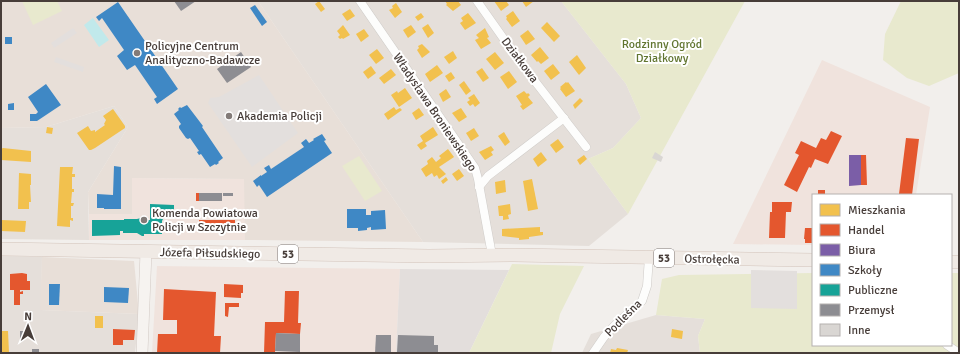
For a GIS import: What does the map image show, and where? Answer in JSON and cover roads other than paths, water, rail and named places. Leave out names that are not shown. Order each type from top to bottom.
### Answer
[{"type":"main road","name":"Józefa Piłsudskiego","points":[[1,250],[429,256],[514,255]]},
{"type":"main road","name":"Ostrołęcka","points":[[514,255],[812,260]]},
{"type":"street","name":"Władysława Broniewskiego","points":[[360,1],[472,163],[479,187],[492,255]]},
{"type":"street","name":"Działkowa","points":[[477,1],[520,62],[586,147]]},
{"type":"street","points":[[479,187],[488,176],[564,118]]},
{"type":"street","points":[[142,353],[146,252]]},
{"type":"street","name":"Podleśna","points":[[592,353],[614,325],[642,301],[647,286],[649,257]]},
{"type":"street","points":[[948,346],[959,353]]},
{"type":"water","points":[[93,18],[109,40],[99,47],[84,25]]},
{"type":"place","name":"Policyjne Centrum Analityczno-Badawcze","points":[[137,53]]},
{"type":"place","name":"Akademia Policji","points":[[229,116]]},
{"type":"place","name":"Komenda Powiatowa Policji w Szczytnie","points":[[144,220]]},
{"type":"park label","name":"Rodzinny Ogród Działkowy","points":[[662,51]]}]
